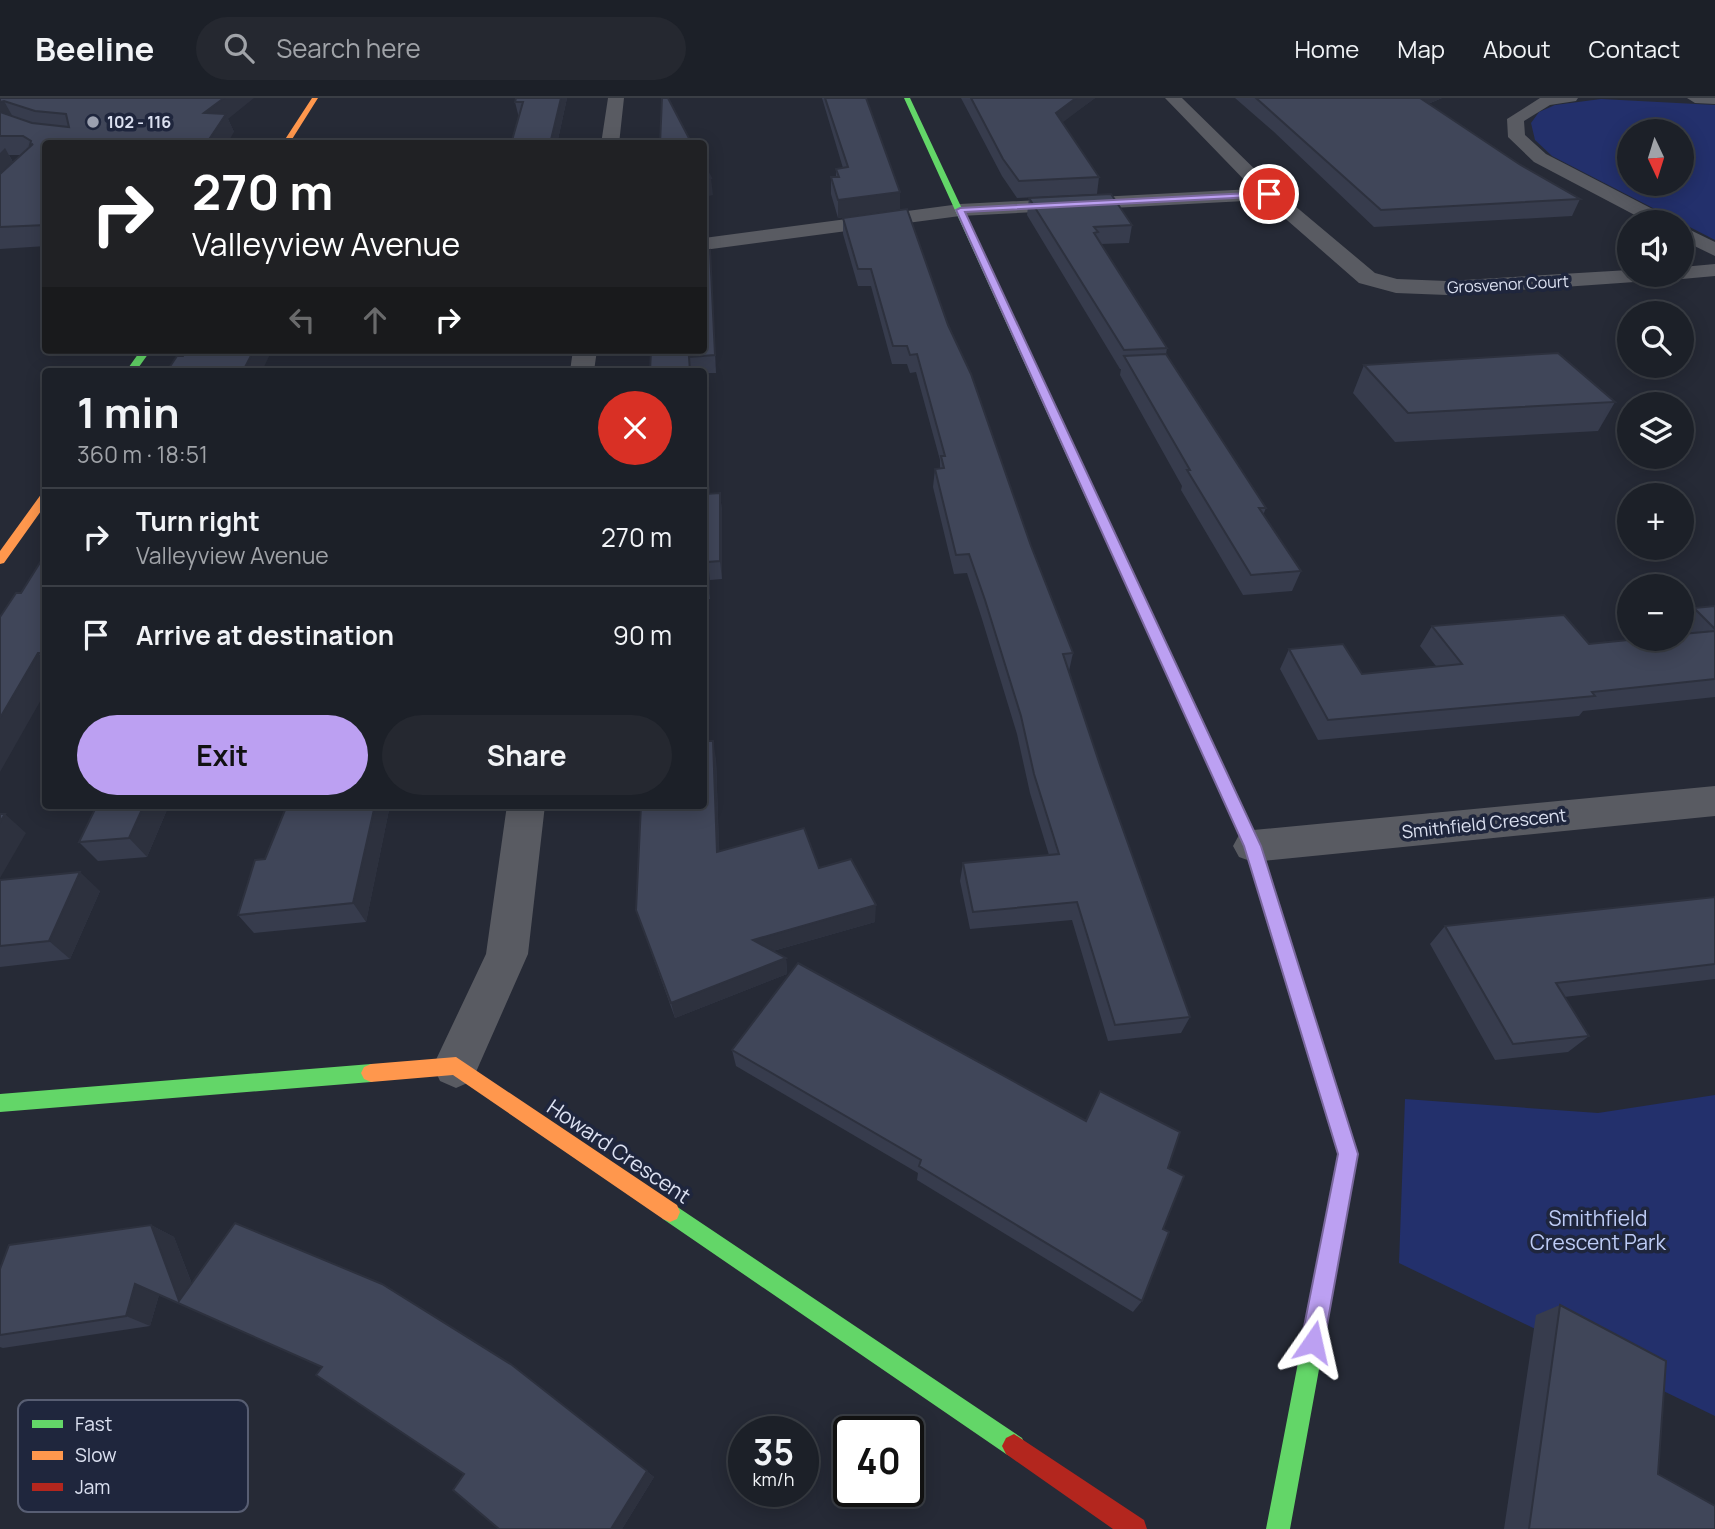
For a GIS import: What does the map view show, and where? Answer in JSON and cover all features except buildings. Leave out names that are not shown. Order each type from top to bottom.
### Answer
[{"type":"street","points":[[288,140],[315,98]]},
{"type":"street","points":[[611,140],[616,98]]},
{"type":"street","points":[[907,98],[1253,846],[1348,1154],[1278,1529]]},
{"type":"street","points":[[1173,98],[1269,194]]},
{"type":"street","points":[[1570,98],[1546,101],[1515,119],[1517,137],[1540,158],[1640,210]]},
{"type":"street","points":[[1695,98],[1715,99]]},
{"type":"street","points":[[707,244],[960,210],[1269,194]]},
{"type":"street","name":"Grosvenor Court","points":[[1269,194],[1367,278],[1396,286],[1447,288],[1617,277]]},
{"type":"street","points":[[1694,239],[1715,250]]},
{"type":"street","points":[[1694,271],[1715,270]]},
{"type":"street","points":[[0,560],[42,501]]},
{"type":"street","name":"Smithfield Crescent","points":[[1253,846],[1715,801]]},
{"type":"street","points":[[0,1103],[456,1066],[507,954],[525,809]]},
{"type":"street","name":"Howard Crescent","points":[[456,1066],[1135,1529]]},
{"type":"green space","points":[[1601,99],[1715,105],[1715,240],[1694,229],[1694,210],[1657,210],[1630,196],[1694,196],[1694,119],[1617,119],[1617,189],[1552,156],[1535,140],[1531,123],[1539,112],[1555,105]]},
{"type":"green space","name":"Smithfield Crescent Park","points":[[1715,1095],[1715,1416],[1399,1263],[1405,1099],[1598,1113]]},
{"type":"traffic: fast","points":[[907,98],[1095,505]]},
{"type":"traffic: fast","points":[[133,368],[143,354]]},
{"type":"traffic: fast","points":[[1274,916],[1348,1155],[1278,1529]]},
{"type":"traffic: fast","points":[[0,1103],[371,1073]]},
{"type":"traffic: fast","points":[[670,1212],[1014,1446]]},
{"type":"traffic: slow","points":[[288,140],[315,98]]},
{"type":"traffic: slow","points":[[0,560],[42,501]]},
{"type":"traffic: slow","points":[[371,1073],[456,1066],[670,1212]]},
{"type":"traffic: jam","points":[[1095,505],[1253,846],[1274,916]]},
{"type":"traffic: jam","points":[[1014,1446],[1135,1529]]},
{"type":"place","name":"102 - 116","points":[[93,122]]},
{"type":"route","points":[[1269,194],[960,210],[1253,846],[1348,1154],[1313,1342]]}]
